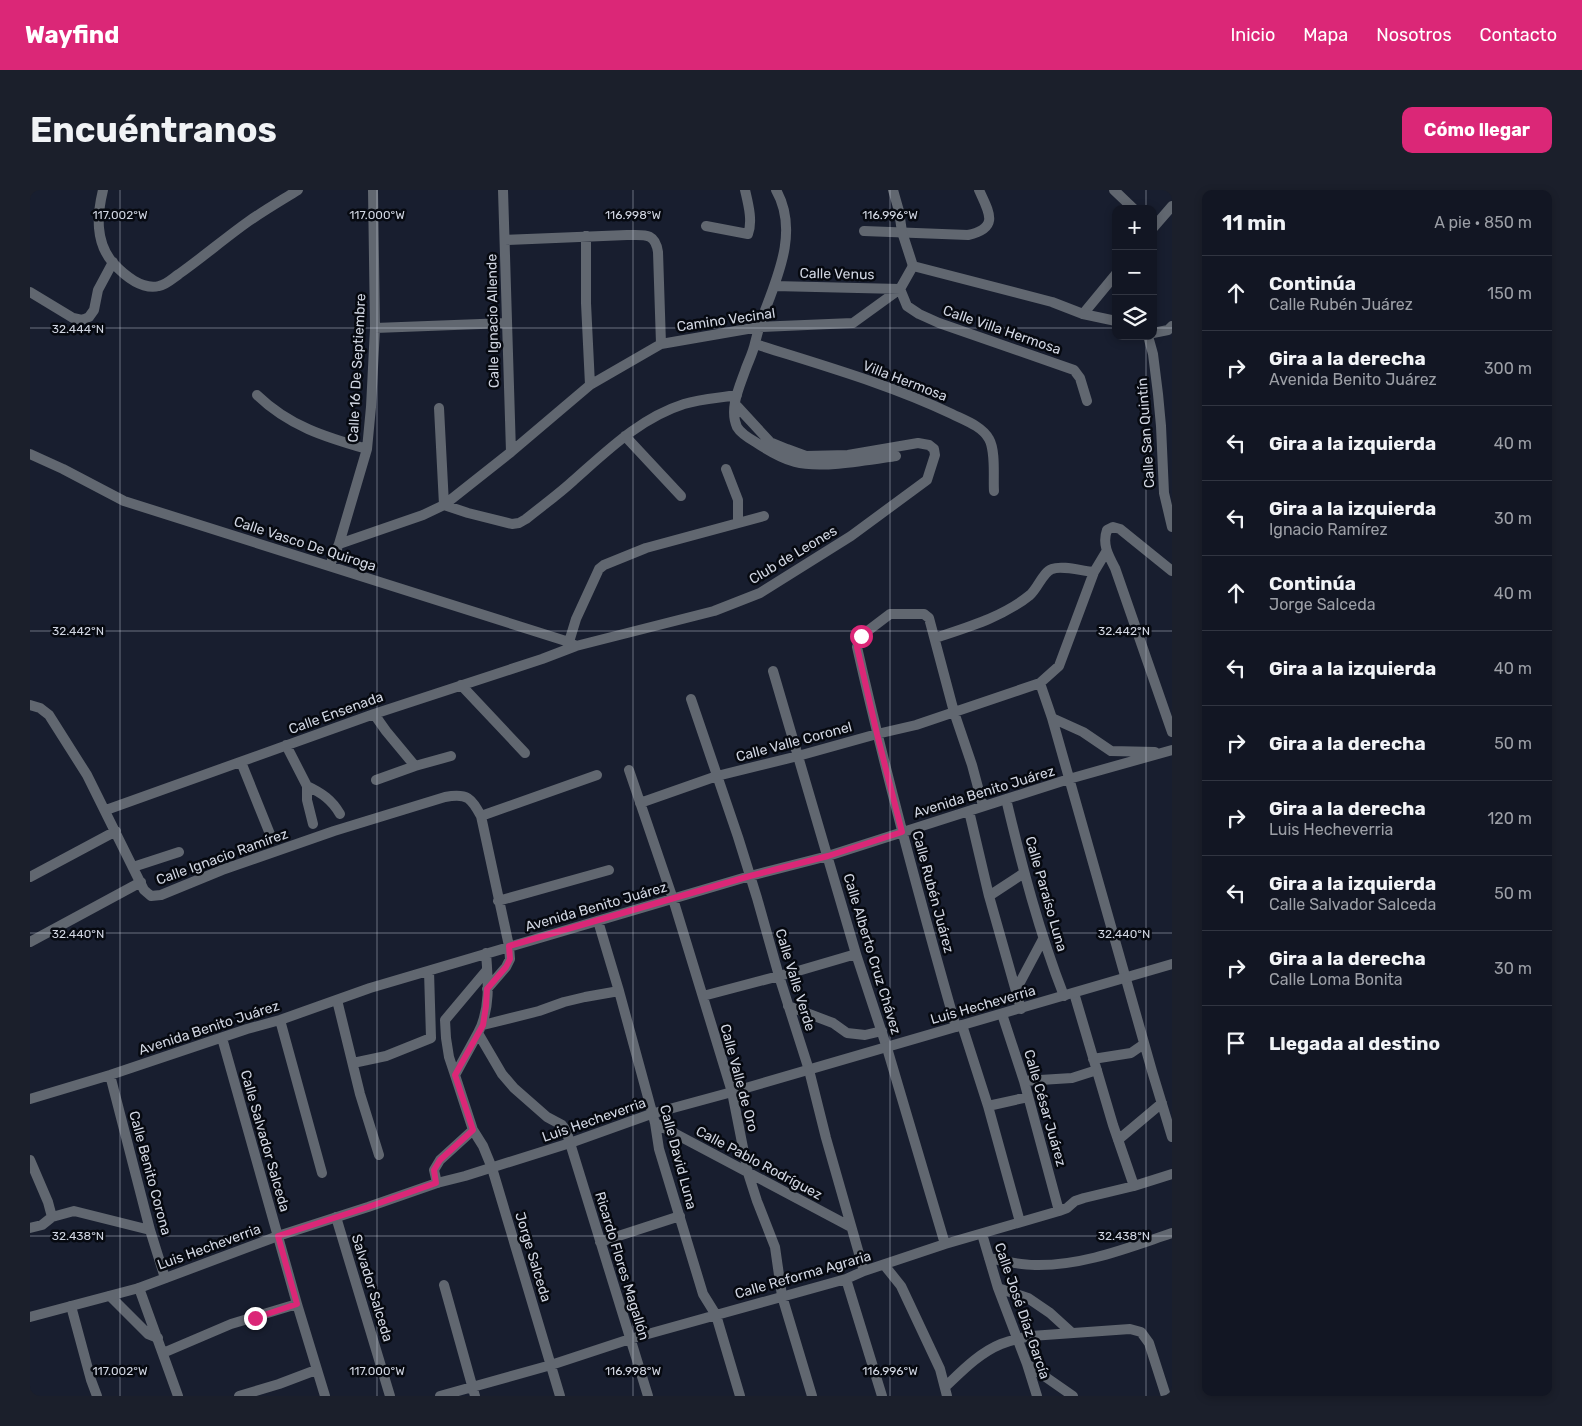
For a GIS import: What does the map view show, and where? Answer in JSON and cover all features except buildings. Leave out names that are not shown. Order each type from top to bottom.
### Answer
[{"type":"street","points":[[103,190],[98,209],[99,231],[103,245],[121,272],[147,286],[160,286],[192,265],[250,220],[298,190]]},
{"type":"street","name":"Calle 16 De Septiembre","points":[[339,544],[367,448],[371,407],[375,328],[373,190]]},
{"type":"street","name":"Calle Ignacio Allende","points":[[503,190],[511,452]]},
{"type":"street","points":[[706,226],[749,233],[750,212],[745,190]]},
{"type":"street","points":[[776,190],[784,211],[786,228],[785,250],[736,400],[735,418],[737,427],[770,452],[796,463],[852,462],[896,456]]},
{"type":"street","points":[[893,190],[902,232],[913,266],[1052,302],[1083,314],[1112,320]]},
{"type":"street","points":[[864,231],[968,235],[980,232],[989,223],[989,216],[979,190]]},
{"type":"street","points":[[1114,190],[1130,205]]},
{"type":"street","points":[[1157,223],[1172,206]]},
{"type":"street","points":[[505,240],[647,235],[652,238],[656,243],[661,344]]},
{"type":"street","points":[[586,236],[586,303],[590,385]]},
{"type":"street","points":[[30,292],[73,318],[82,320],[89,317],[94,310],[98,290],[113,262]]},
{"type":"street","name":"Camino Vecinal","points":[[339,544],[422,515],[444,504],[511,452],[590,385],[661,344],[759,327],[852,324],[900,289],[913,266]]},
{"type":"street","points":[[1083,314],[1112,279]]},
{"type":"street","name":"Calle Venus","points":[[774,286],[900,289]]},
{"type":"street","name":"Calle Villa Hermosa","points":[[900,289],[907,306],[919,314],[1074,370],[1080,378],[1087,401]]},
{"type":"street","points":[[375,328],[506,324]]},
{"type":"street","points":[[1157,332],[1168,330],[1172,326]]},
{"type":"street","name":"Calle San Quintín","points":[[1149,340],[1154,354],[1172,527]]},
{"type":"street","name":"Villa Hermosa","points":[[755,344],[902,392],[972,424],[984,432],[992,446],[994,491]]},
{"type":"street","points":[[257,395],[276,412],[307,430],[367,448]]},
{"type":"street","points":[[439,408],[444,504],[468,513],[512,524],[526,520],[608,449],[659,415],[682,404],[700,400],[736,400]]},
{"type":"street","name":"Club de Leones","points":[[573,644],[714,611],[760,593],[851,536],[927,480],[935,455],[934,449],[929,445],[918,443],[848,455],[806,456],[770,442],[736,400]]},
{"type":"street","points":[[625,436],[680,496]]},
{"type":"street","name":"Calle Vasco De Quiroga","points":[[30,454],[124,501],[330,565],[573,644]]},
{"type":"street","points":[[726,469],[738,500],[738,522]]},
{"type":"street","points":[[573,644],[576,618],[599,569],[604,565],[646,548],[764,516]]},
{"type":"street","points":[[1172,572],[1120,529],[1113,527],[1107,530],[1105,538],[1106,552],[1115,568],[1172,732]]},
{"type":"street","points":[[330,565],[339,544]]},
{"type":"street","points":[[1106,552],[1094,572],[1059,666],[1040,683],[1052,718],[1172,1137]]},
{"type":"street","points":[[983,806],[972,765],[954,712],[936,638],[998,616],[1031,594],[1050,570],[1061,566],[1094,572]]},
{"type":"street","name":"Calle Rubén Juárez","points":[[936,638],[929,618],[924,614],[890,614],[861,636],[857,647],[877,734],[919,897],[959,1026],[988,1106],[1020,1222]]},
{"type":"street","name":"Calle Ensenada","points":[[106,810],[573,644]]},
{"type":"street","name":"Calle Alberto Cruz Chávez","points":[[773,671],[856,954],[887,1048],[946,1244]]},
{"type":"street","name":"Calle Valle Coronel","points":[[640,803],[717,776],[916,725],[1040,683]]},
{"type":"street","points":[[461,685],[525,753]]},
{"type":"street","name":"Calle Valle Verde","points":[[691,699],[750,876],[778,976],[809,1070],[826,1138],[864,1271]]},
{"type":"street","name":"Calle Ignacio Ramírez","points":[[30,706],[40,708],[49,715],[87,775],[147,894],[151,896],[161,895],[222,870],[334,830],[446,797],[458,795],[466,797],[473,802],[481,816]]},
{"type":"street","points":[[374,714],[415,766]]},
{"type":"street","points":[[1052,718],[1084,732],[1111,750],[1169,751]]},
{"type":"street","points":[[286,745],[307,786],[307,800],[313,824]]},
{"type":"street","name":"Avenida Benito Juárez","points":[[30,1099],[280,1020],[370,988],[750,876],[828,856],[1069,779],[1169,751]]},
{"type":"street","points":[[376,780],[451,756]]},
{"type":"street","points":[[241,762],[272,839]]},
{"type":"street","name":"Calle Valle de Oro","points":[[629,770],[673,899],[732,1092],[748,1173],[775,1246],[782,1296],[812,1396]]},
{"type":"street","points":[[487,989],[506,967],[510,959],[509,946],[481,816],[598,775]]},
{"type":"street","points":[[307,786],[321,792],[332,802],[340,814]]},
{"type":"street","name":"Calle Paraíso Luna","points":[[1006,799],[1024,873],[1043,939],[1069,994],[1094,1060],[1134,1186]]},
{"type":"street","points":[[969,811],[989,896],[1021,1008]]},
{"type":"street","points":[[30,876],[116,831]]},
{"type":"street","points":[[133,867],[179,852]]},
{"type":"street","points":[[498,901],[609,870]]},
{"type":"street","points":[[989,896],[1024,873]]},
{"type":"street","points":[[30,942],[141,882]]},
{"type":"street","name":"Calle David Luna","points":[[598,921],[619,991],[653,1119],[659,1149],[703,1294],[716,1315],[740,1396]]},
{"type":"street","points":[[1016,990],[1043,939]]},
{"type":"street","points":[[455,1075],[481,1029],[486,1006],[486,953]]},
{"type":"street","points":[[703,996],[856,954]]},
{"type":"street","name":"Luis Hecheverria","points":[[30,1317],[139,1288],[278,1236],[436,1183],[653,1119],[732,1092],[1172,964]]},
{"type":"street","points":[[353,1063],[386,1056],[431,1038],[487,970]]},
{"type":"street","points":[[429,971],[431,1038]]},
{"type":"street","points":[[481,1029],[564,1002],[619,991]]},
{"type":"street","points":[[337,1000],[360,1094],[380,1155]]},
{"type":"street","points":[[788,1006],[833,1023],[847,1033],[865,1035],[882,1032]]},
{"type":"street","name":"Calle César Juárez","points":[[1002,1014],[1024,1081],[1060,1211]]},
{"type":"street","points":[[280,1020],[322,1174]]},
{"type":"street","name":"Jorge Salceda","points":[[445,1020],[446,1038],[455,1075],[473,1130],[483,1146],[492,1168],[560,1396]]},
{"type":"street","name":"Ricardo Flores Magallón","points":[[481,1029],[502,1074],[531,1103],[548,1117],[562,1125],[566,1130],[648,1396]]},
{"type":"street","name":"Calle Salvador Salceda","points":[[222,1038],[239,1104],[325,1396]]},
{"type":"street","points":[[1094,1060],[1131,1053],[1144,1044]]},
{"type":"street","points":[[1024,1081],[1072,1078],[1097,1070]]},
{"type":"street","name":"Calle Benito Corona","points":[[110,1075],[150,1230],[165,1278]]},
{"type":"street","points":[[988,1106],[1028,1097]]},
{"type":"street","points":[[1118,1140],[1162,1103]]},
{"type":"street","name":"Calle Pablo Rodríguez","points":[[653,1119],[748,1173],[851,1227]]},
{"type":"street","points":[[436,1183],[434,1170],[440,1160],[473,1130]]},
{"type":"street","points":[[30,1160],[48,1202],[52,1217]]},
{"type":"street","name":"Calle Reforma Agraria","points":[[440,1396],[474,1391],[630,1339],[782,1296],[807,1291],[946,1244],[1060,1211],[1084,1198],[1134,1186],[1172,1174]]},
{"type":"street","points":[[30,1228],[42,1225],[52,1217],[74,1211],[150,1230]]},
{"type":"street","points":[[600,1242],[680,1216]]},
{"type":"street","name":"Salvador Salceda","points":[[336,1217],[390,1396]]},
{"type":"street","points":[[989,1258],[1015,1264],[1065,1263],[1099,1257],[1172,1233]]},
{"type":"street","name":"Calle José Díaz García","points":[[982,1234],[998,1288],[1027,1364],[1036,1396]]},
{"type":"street","points":[[884,1266],[901,1286],[940,1369],[946,1392]]},
{"type":"street","points":[[846,1279],[882,1396]]},
{"type":"street","points":[[444,1285],[474,1391]]},
{"type":"street","points":[[139,1288],[178,1396]]},
{"type":"street","points":[[998,1288],[1028,1298],[1050,1313],[1072,1333]]},
{"type":"street","points":[[110,1296],[148,1334],[158,1338]]},
{"type":"street","points":[[163,1353],[231,1324],[297,1304]]},
{"type":"street","points":[[72,1306],[97,1396]]},
{"type":"street","points":[[946,1392],[968,1365],[1000,1345],[1017,1339],[1031,1336],[1130,1329],[1141,1332],[1149,1343],[1166,1396],[1172,1394]]},
{"type":"street","points":[[1027,1364],[1073,1396]]},
{"type":"street","points":[[239,1396],[316,1370]]},
{"type":"route","points":[[255,1318],[297,1304],[278,1236],[436,1183],[434,1170],[440,1160],[473,1130],[455,1075],[483,1025],[487,989],[506,967],[510,959],[509,946],[750,876],[828,856],[902,832],[857,647],[861,636]]}]
